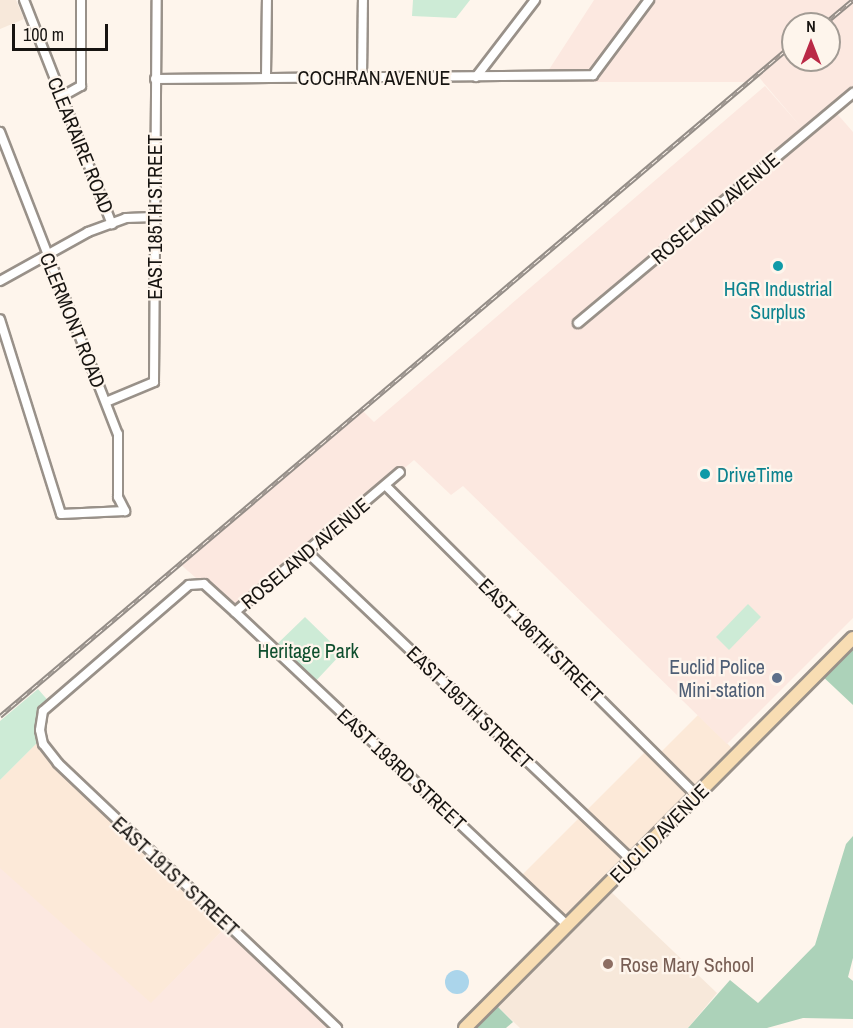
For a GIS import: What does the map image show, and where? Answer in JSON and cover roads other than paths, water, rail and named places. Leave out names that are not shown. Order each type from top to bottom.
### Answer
[{"type":"main road","name":"EUCLID AVENUE","points":[[465,1028],[853,638]]},
{"type":"street","name":"CLEARAIRE ROAD","points":[[24,0],[112,224]]},
{"type":"street","points":[[62,97],[81,86],[81,0]]},
{"type":"street","name":"EAST 185TH STREET","points":[[105,402],[154,381],[156,0]]},
{"type":"street","points":[[266,78],[267,0]]},
{"type":"street","points":[[362,78],[363,0]]},
{"type":"street","points":[[476,78],[535,0]]},
{"type":"street","name":"COCHRAN AVENUE","points":[[156,79],[476,78],[593,75],[649,0]]},
{"type":"street","name":"ROSELAND AVENUE","points":[[578,323],[853,93]]},
{"type":"street","name":"CLERMONT ROAD","points":[[0,132],[117,434],[117,497],[125,511],[61,514],[0,319]]},
{"type":"street","points":[[0,281],[47,255],[112,224],[154,217]]},
{"type":"street","name":"ROSELAND AVENUE","points":[[43,711],[189,585],[204,584],[235,612],[308,553],[400,472]]},
{"type":"street","name":"EAST 196TH STREET","points":[[386,486],[697,796]]},
{"type":"street","name":"EAST 195TH STREET","points":[[308,553],[631,860]]},
{"type":"street","name":"EAST 193RD STREET","points":[[235,612],[568,926]]},
{"type":"street","name":"EAST 191ST STREET","points":[[43,711],[40,730],[43,744],[58,764],[337,1028]]},
{"type":"water","points":[[457,970],[465,974],[469,982],[465,990],[457,994],[449,990],[445,982],[449,974]]},
{"type":"railway","points":[[838,12],[853,0]]},
{"type":"railway","points":[[0,716],[781,54]]},
{"type":"place","name":"HGR Industrial Surplus","points":[[778,266]]},
{"type":"place","name":"DriveTime","points":[[705,474]]},
{"type":"place","name":"Euclid Police Mini-station","points":[[777,678]]},
{"type":"place","name":"Rose Mary School","points":[[608,964]]},
{"type":"park label","name":"Heritage Park","points":[[308,650]]}]
